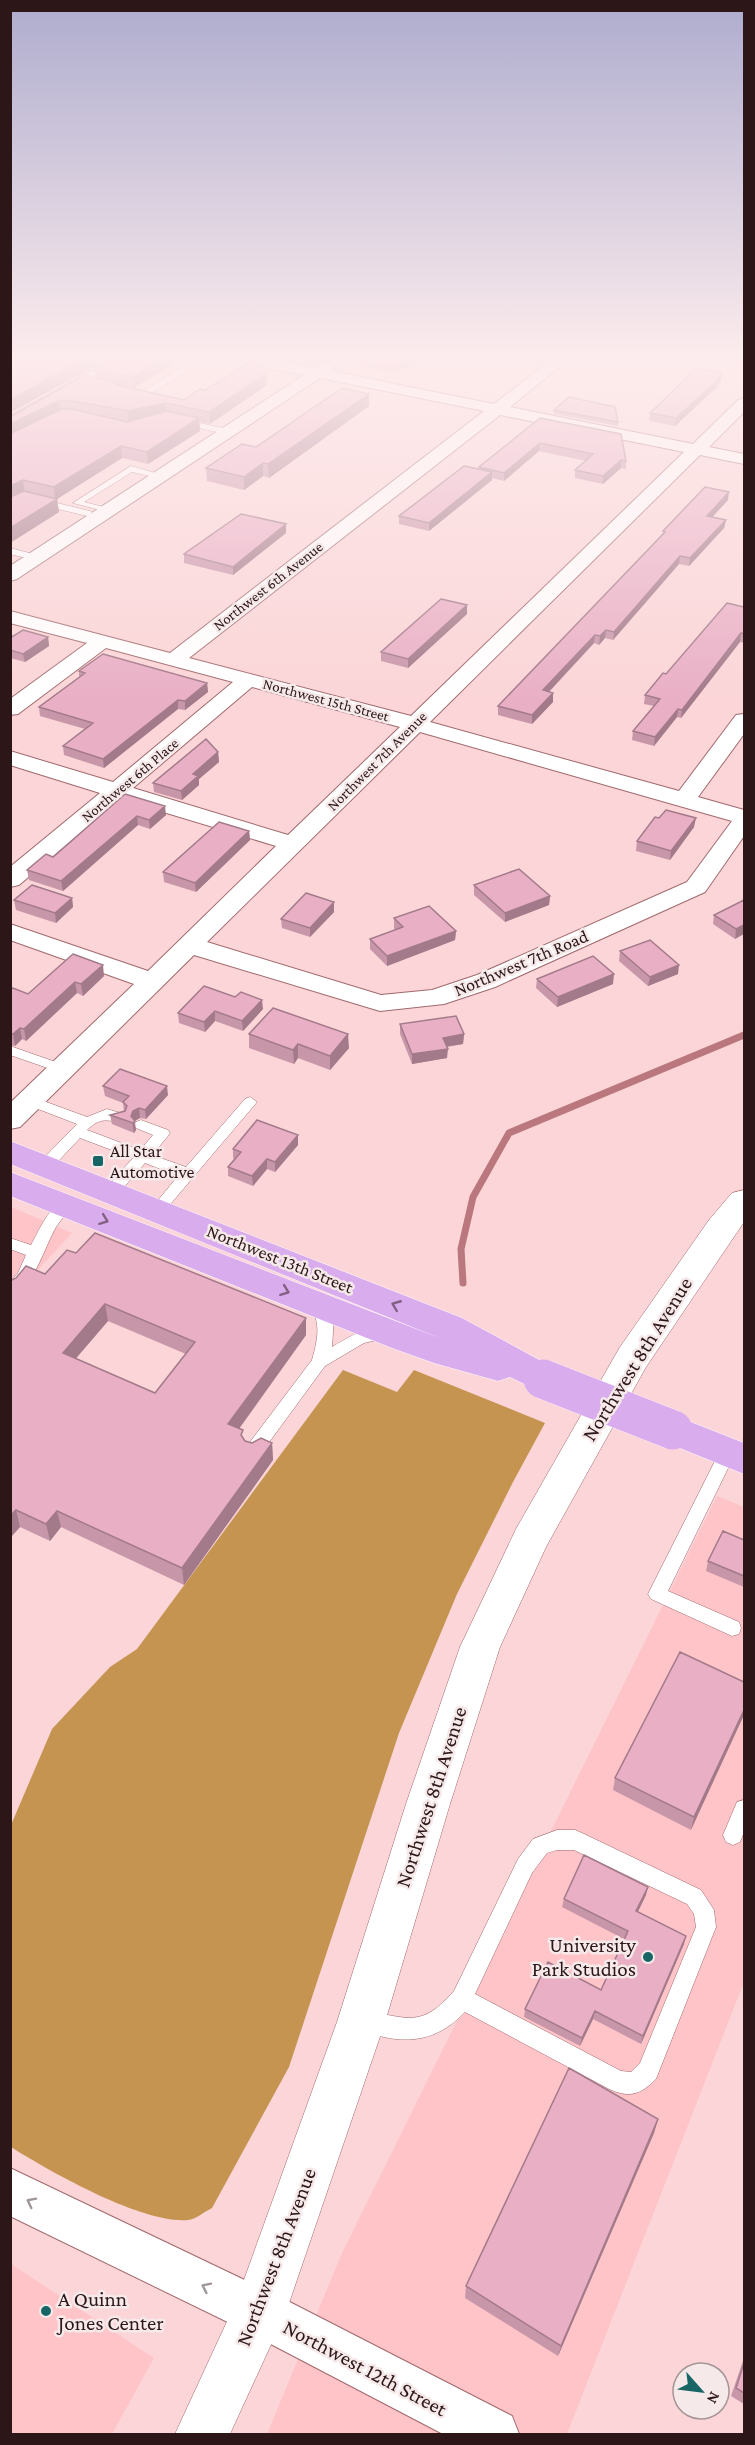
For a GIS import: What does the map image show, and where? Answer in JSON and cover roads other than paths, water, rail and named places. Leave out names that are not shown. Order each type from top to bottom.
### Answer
[{"type":"main road","name":"Northwest 13th Street","points":[[10,1152],[450,1327],[543,1379]]},
{"type":"main road","name":"Northwest 13th Street","points":[[10,1183],[434,1350],[543,1379],[736,1456]]},
{"type":"street","points":[[10,575],[166,473]]},
{"type":"street","name":"Northwest 6th Avenue","points":[[175,659],[414,473]]},
{"type":"street","name":"Northwest 7th Avenue","points":[[10,1120],[672,473]]},
{"type":"street","name":"Northwest 15th Street","points":[[10,617],[414,724],[744,818]]},
{"type":"street","points":[[10,709],[103,641]]},
{"type":"street","name":"Northwest 6th Place","points":[[10,880],[249,679]]},
{"type":"street","points":[[684,800],[744,720]]},
{"type":"street","points":[[10,758],[293,844]]},
{"type":"street","name":"Northwest 7th Road","points":[[190,945],[380,1003],[435,998],[486,981],[696,887],[744,818]]},
{"type":"street","points":[[10,931],[152,981]]},
{"type":"street","name":"Northwest 8th Avenue","points":[[202,2434],[259,2312],[362,2019],[428,1804],[480,1647],[530,1540],[633,1357],[721,1228],[744,1201]]},
{"type":"street","name":"Northwest 12th Street","points":[[10,2191],[259,2312],[494,2434]]},
{"type":"lane","points":[[105,514],[77,503],[124,473]]},
{"type":"lane","points":[[149,473],[162,476]]},
{"type":"lane","points":[[10,506],[24,498],[105,514]]},
{"type":"lane","points":[[10,551],[38,558]]},
{"type":"lane","points":[[10,1050],[62,1069]]},
{"type":"lane","points":[[30,1101],[141,1157],[189,1174]]},
{"type":"lane","points":[[157,1210],[250,1102]]},
{"type":"lane","points":[[45,1166],[83,1127],[107,1114],[119,1117]]},
{"type":"lane","points":[[111,1192],[163,1133],[141,1125]]},
{"type":"lane","points":[[10,1292],[25,1276],[34,1252],[52,1221],[66,1205]]},
{"type":"lane","points":[[10,1243],[34,1252]]},
{"type":"lane","points":[[318,1304],[326,1318],[320,1362]]},
{"type":"lane","points":[[253,1451],[320,1362],[360,1338],[388,1332]]},
{"type":"lane","points":[[732,1628],[657,1594],[736,1456]]},
{"type":"lane","points":[[734,1835],[744,1809]]},
{"type":"lane","points":[[362,2019],[412,2031],[428,2027],[447,2017],[462,1999],[525,1866],[540,1846],[549,1843],[575,1839],[694,1897],[704,1910],[706,1927],[648,2071],[635,2084],[619,2082],[462,1999]]},
{"type":"waterway","points":[[463,1283],[461,1249],[473,1197],[509,1133],[744,1035]]},
{"type":"place","name":"All Star Automotive","points":[[98,1161]]},
{"type":"place","name":"University Park Studios","points":[[648,1957]]},
{"type":"place","name":"A Quinn Jones Center","points":[[46,2311]]}]
